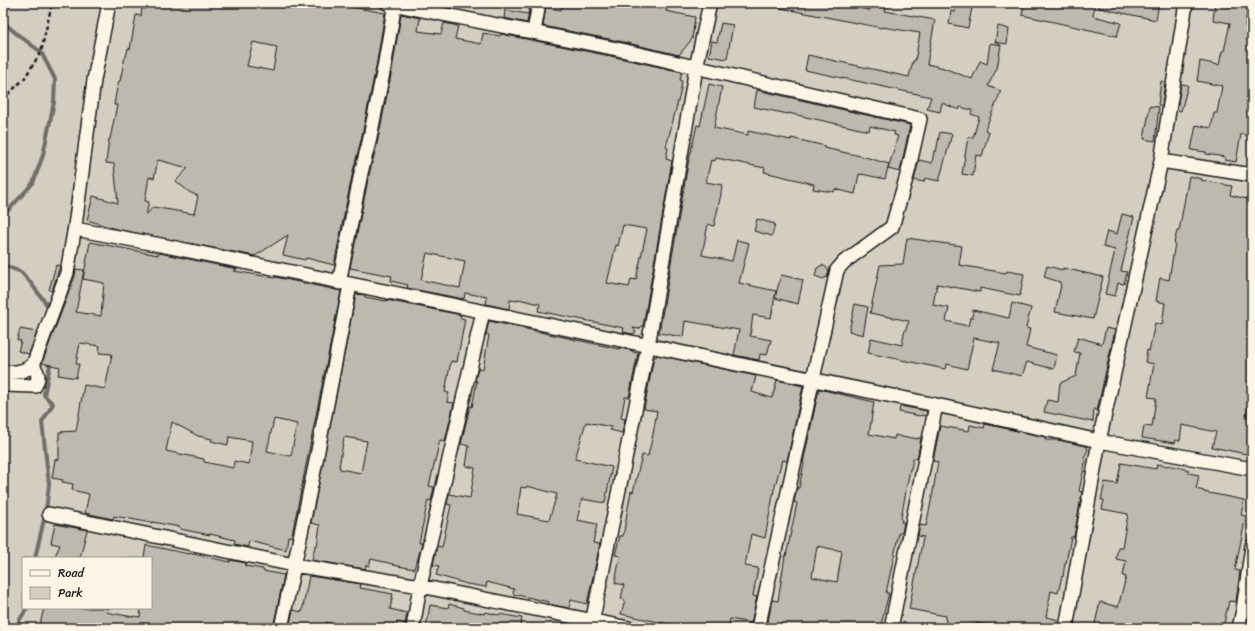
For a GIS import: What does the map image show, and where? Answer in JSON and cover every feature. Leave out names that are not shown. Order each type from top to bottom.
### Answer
[{"type":"street","points":[[3,372],[22,371],[29,369],[33,365],[67,272],[94,80],[110,3]]},
{"type":"street","points":[[281,628],[317,458],[345,284],[361,172],[369,142],[384,68],[392,3],[616,49],[920,119],[908,172],[892,227],[844,262],[837,270],[758,628]]},
{"type":"street","points":[[534,32],[539,3]]},
{"type":"street","points":[[592,625],[648,346],[696,68],[710,3]]},
{"type":"street","points":[[1066,628],[1099,441],[1160,161],[1186,3]]},
{"type":"street","points":[[1160,161],[1252,175]]},
{"type":"street","points":[[74,229],[936,405],[1099,441],[1252,469]]},
{"type":"street","points":[[413,628],[420,586],[483,312]]},
{"type":"street","points":[[3,385],[36,386],[39,379],[38,372],[33,365]]},
{"type":"street","points":[[891,628],[936,405]]},
{"type":"street","points":[[48,514],[294,564],[420,586],[592,625],[629,628]]},
{"type":"street","points":[[1239,628],[1252,546]]},
{"type":"path","points":[[3,99],[24,80],[41,52],[52,3]]},
{"type":"green space","points":[[3,3],[1252,3],[1252,628],[3,628]]},
{"type":"building","points":[[146,3],[352,3],[352,7],[385,13],[376,67],[334,265],[306,258],[305,260],[283,255],[288,235],[255,256],[116,229],[87,220],[93,196],[118,203],[114,164],[106,163],[109,139],[117,105],[114,105],[116,93],[125,57],[128,48],[130,49],[136,15],[141,16],[142,8],[145,9]],"holes":[[[253,42],[277,47],[273,71],[247,66]],[[158,160],[188,168],[176,181],[189,192],[198,196],[194,214],[153,207],[146,215],[149,202],[145,201],[149,177],[154,178]]]},
{"type":"building","points":[[563,3],[668,3],[666,11],[695,17],[692,39],[679,55],[543,26],[546,7],[561,10]]},
{"type":"building","points":[[781,3],[834,3],[870,10],[871,3],[887,3],[885,11],[935,20],[927,64],[944,68],[972,79],[980,61],[987,64],[990,43],[1001,45],[997,68],[988,86],[1001,91],[985,130],[989,132],[982,156],[976,155],[973,176],[962,174],[968,137],[973,138],[979,117],[971,114],[972,110],[960,107],[959,110],[942,103],[940,112],[927,109],[931,97],[805,70],[808,55],[909,77],[913,61],[915,61],[920,33],[882,28],[780,8]]},
{"type":"building","points":[[957,3],[973,3],[968,28],[949,24],[951,11],[955,12]]},
{"type":"building","points":[[1024,3],[1095,3],[1093,16],[1121,23],[1117,36],[1022,15]]},
{"type":"building","points":[[1099,3],[1159,3],[1156,20],[1099,8]]},
{"type":"building","points":[[1215,3],[1227,3],[1248,8],[1245,26],[1252,28],[1252,136],[1241,134],[1236,162],[1225,160],[1225,157],[1191,150],[1196,125],[1211,128],[1214,113],[1217,113],[1222,86],[1197,81],[1200,61],[1219,65],[1222,51],[1224,51],[1230,23],[1213,20]]},
{"type":"building","points":[[530,5],[527,23],[504,18],[505,10],[528,14]]},
{"type":"building","points":[[401,14],[420,18],[418,31],[441,34],[444,23],[458,26],[455,39],[481,44],[483,33],[500,36],[501,34],[682,72],[680,80],[682,81],[680,94],[666,147],[668,148],[666,159],[672,161],[643,326],[639,329],[633,328],[636,332],[633,334],[623,332],[624,328],[538,311],[540,304],[518,299],[518,301],[510,300],[509,309],[486,304],[487,297],[465,293],[464,299],[407,288],[408,285],[391,281],[392,276],[350,268],[392,70]],"holes":[[[623,225],[647,229],[636,280],[631,279],[629,287],[607,283],[616,245],[618,246]],[[427,253],[465,261],[460,288],[421,280]]]},
{"type":"building","points":[[721,23],[733,25],[727,59],[709,56],[712,41],[717,42]]},
{"type":"building","points":[[998,26],[1009,29],[1007,44],[995,42]]},
{"type":"building","points":[[1161,81],[1165,82],[1162,106],[1158,105]]},
{"type":"building","points":[[709,84],[722,87],[714,128],[748,135],[748,131],[791,140],[791,138],[825,146],[824,148],[889,164],[885,179],[859,174],[855,194],[835,189],[834,192],[813,189],[814,184],[764,172],[765,168],[716,158],[715,161],[711,160],[706,182],[722,185],[714,226],[708,224],[702,255],[732,261],[737,240],[749,243],[739,283],[776,291],[771,318],[753,315],[750,336],[771,340],[767,355],[760,354],[759,360],[734,355],[739,330],[685,321],[683,337],[659,333],[688,164],[697,125],[700,126]]},
{"type":"building","points":[[1181,84],[1188,85],[1181,111],[1177,110]]},
{"type":"building","points":[[757,90],[910,125],[900,172],[888,169],[898,136],[894,135],[895,132],[870,126],[869,131],[754,107]]},
{"type":"building","points":[[1150,106],[1159,107],[1155,141],[1144,139]]},
{"type":"building","points":[[940,132],[952,134],[939,181],[925,178],[924,182],[914,180],[919,160],[932,163]]},
{"type":"building","points":[[1189,176],[1232,186],[1230,195],[1252,200],[1252,394],[1246,417],[1252,418],[1252,439],[1246,454],[1212,447],[1216,432],[1182,425],[1180,441],[1176,440],[1175,443],[1142,438],[1144,426],[1152,427],[1156,398],[1148,397],[1154,364],[1145,362],[1147,350],[1149,351],[1155,323],[1162,325],[1165,303],[1156,301],[1160,278],[1169,280],[1174,243],[1177,231],[1179,231]]},
{"type":"building","points":[[1122,214],[1134,217],[1121,271],[1127,272],[1124,284],[1118,283],[1115,296],[1105,294],[1115,250],[1103,247],[1107,231],[1117,234]]},
{"type":"building","points":[[757,219],[775,224],[772,236],[754,231]]},
{"type":"building","points":[[907,238],[962,246],[959,265],[1006,273],[1007,271],[1024,274],[1020,296],[980,288],[980,292],[937,284],[933,305],[949,308],[946,321],[968,326],[970,318],[972,318],[973,310],[1009,318],[1012,303],[1031,308],[1026,328],[1030,329],[1026,347],[1057,355],[1054,369],[1027,362],[1022,376],[993,369],[1000,343],[974,338],[967,369],[947,364],[945,369],[868,353],[871,338],[902,345],[904,333],[909,321],[870,313],[880,265],[903,264]]},
{"type":"building","points":[[90,242],[158,255],[158,253],[164,254],[237,269],[234,271],[275,277],[341,291],[293,530],[291,537],[288,536],[286,550],[249,541],[248,547],[234,544],[235,540],[180,529],[180,527],[114,516],[113,519],[85,513],[89,494],[72,490],[73,484],[52,478],[55,459],[59,460],[59,432],[76,431],[84,385],[105,389],[112,354],[99,353],[100,346],[80,343],[76,364],[79,364],[76,378],[58,375],[60,367],[42,363],[75,276],[76,269],[84,270],[76,312],[101,316],[104,283],[83,279]],"holes":[[[274,419],[297,424],[291,456],[267,451]],[[172,422],[198,436],[212,439],[211,441],[228,445],[229,437],[252,441],[249,464],[234,461],[233,468],[204,462],[204,459],[166,451]]]},
{"type":"building","points":[[56,265],[60,266],[52,291],[49,290]]},
{"type":"building","points":[[822,265],[829,271],[827,277],[823,279],[815,276],[817,268]]},
{"type":"building","points":[[1047,266],[1103,277],[1093,319],[1055,312],[1061,285],[1060,282],[1044,277]]},
{"type":"building","points":[[781,275],[803,280],[798,304],[775,298]]},
{"type":"building","points":[[356,294],[461,315],[460,318],[465,319],[457,362],[451,361],[445,392],[449,393],[447,402],[454,403],[445,441],[440,440],[429,486],[434,487],[431,501],[428,500],[419,543],[422,543],[414,569],[371,559],[369,566],[366,565],[365,569],[312,560],[315,546],[317,546],[320,525],[311,523]],"holes":[[[344,437],[367,441],[361,473],[340,469],[339,467]]]},
{"type":"building","points":[[855,304],[868,307],[863,335],[849,331]]},
{"type":"building","points":[[489,321],[638,353],[629,397],[625,397],[621,418],[625,419],[622,433],[610,430],[611,427],[586,422],[575,459],[612,467],[605,503],[582,499],[577,520],[597,524],[593,543],[600,544],[587,604],[571,600],[569,608],[548,604],[549,602],[513,594],[514,589],[487,582],[486,587],[467,584],[436,575],[439,566],[433,565],[437,546],[442,547],[451,505],[447,504],[449,494],[470,498],[475,468],[466,466],[469,446],[461,444],[470,406],[472,407],[478,368],[483,369],[489,335],[486,334]],"holes":[[[527,486],[557,494],[549,520],[517,514],[521,487],[526,488]]]},
{"type":"building","points":[[1106,328],[1115,330],[1097,411],[1094,408],[1093,422],[1044,412],[1047,400],[1058,402],[1060,383],[1076,376],[1080,353],[1074,352],[1078,337],[1102,344]]},
{"type":"building","points":[[20,329],[37,332],[29,354],[18,351],[21,341],[17,340]]},
{"type":"building","points":[[657,355],[756,376],[752,392],[772,398],[777,380],[803,386],[787,461],[782,460],[774,490],[765,538],[751,534],[745,566],[758,568],[753,596],[757,597],[751,623],[730,619],[729,628],[687,628],[621,614],[625,600],[621,599],[624,585],[615,583],[620,556],[615,555],[620,536],[623,536],[631,491],[633,492],[642,455],[648,456],[653,434],[657,411],[644,409],[654,357]]},
{"type":"building","points":[[819,389],[874,402],[869,434],[894,439],[895,435],[906,438],[921,438],[917,459],[913,458],[910,469],[901,518],[901,522],[904,522],[902,533],[899,533],[886,593],[889,593],[880,628],[767,628],[772,600],[778,601],[785,556],[797,503],[794,502],[797,488],[799,488]],"holes":[[[817,546],[842,551],[837,582],[812,577]]]},
{"type":"building","points":[[900,406],[927,411],[926,416],[899,412]]},
{"type":"building","points":[[985,424],[1045,437],[1045,440],[1058,440],[1086,446],[1088,449],[1084,458],[1086,459],[1079,491],[1082,492],[1074,537],[1071,537],[1063,577],[1062,576],[1058,593],[1051,591],[1046,617],[1059,620],[1058,628],[1003,628],[976,623],[975,628],[945,628],[946,616],[909,609],[924,537],[918,536],[920,525],[926,526],[938,462],[933,461],[940,426],[969,431],[970,425],[984,428]]},
{"type":"building","points":[[1121,463],[1156,469],[1157,464],[1168,465],[1189,470],[1188,473],[1199,475],[1196,489],[1244,500],[1241,515],[1246,516],[1235,570],[1240,571],[1236,602],[1229,601],[1223,628],[1208,625],[1207,628],[1094,628],[1100,602],[1118,607],[1126,577],[1123,576],[1126,561],[1116,559],[1118,547],[1122,547],[1128,514],[1102,509],[1104,500],[1101,500],[1105,482],[1117,484]]},
{"type":"building","points":[[55,524],[87,530],[80,557],[54,557],[60,545],[51,543]]},
{"type":"building","points":[[146,545],[230,562],[230,560],[246,563],[245,566],[284,575],[273,628],[201,628],[185,625],[184,628],[39,628],[44,609],[108,609],[107,612],[110,613],[140,617],[141,609],[152,609],[152,557],[144,557]]},
{"type":"building","points":[[309,576],[361,584],[360,588],[393,594],[390,609],[407,613],[405,624],[397,622],[396,628],[348,628],[326,622],[325,628],[289,628],[293,610],[302,612]]},
{"type":"building","points":[[449,604],[464,608],[464,610],[522,618],[520,628],[426,628],[430,605],[448,608]]},
{"type":"waterway","points":[[3,20],[4,23],[17,34],[41,52],[55,79],[54,102],[43,155],[33,183],[3,216]]},
{"type":"waterway","points":[[3,265],[21,272],[51,310]]},
{"type":"waterway","points":[[35,557],[46,511],[49,484],[42,422],[53,404],[44,395],[51,360]]},
{"type":"waterway","points":[[18,628],[19,621],[26,609]]}]
